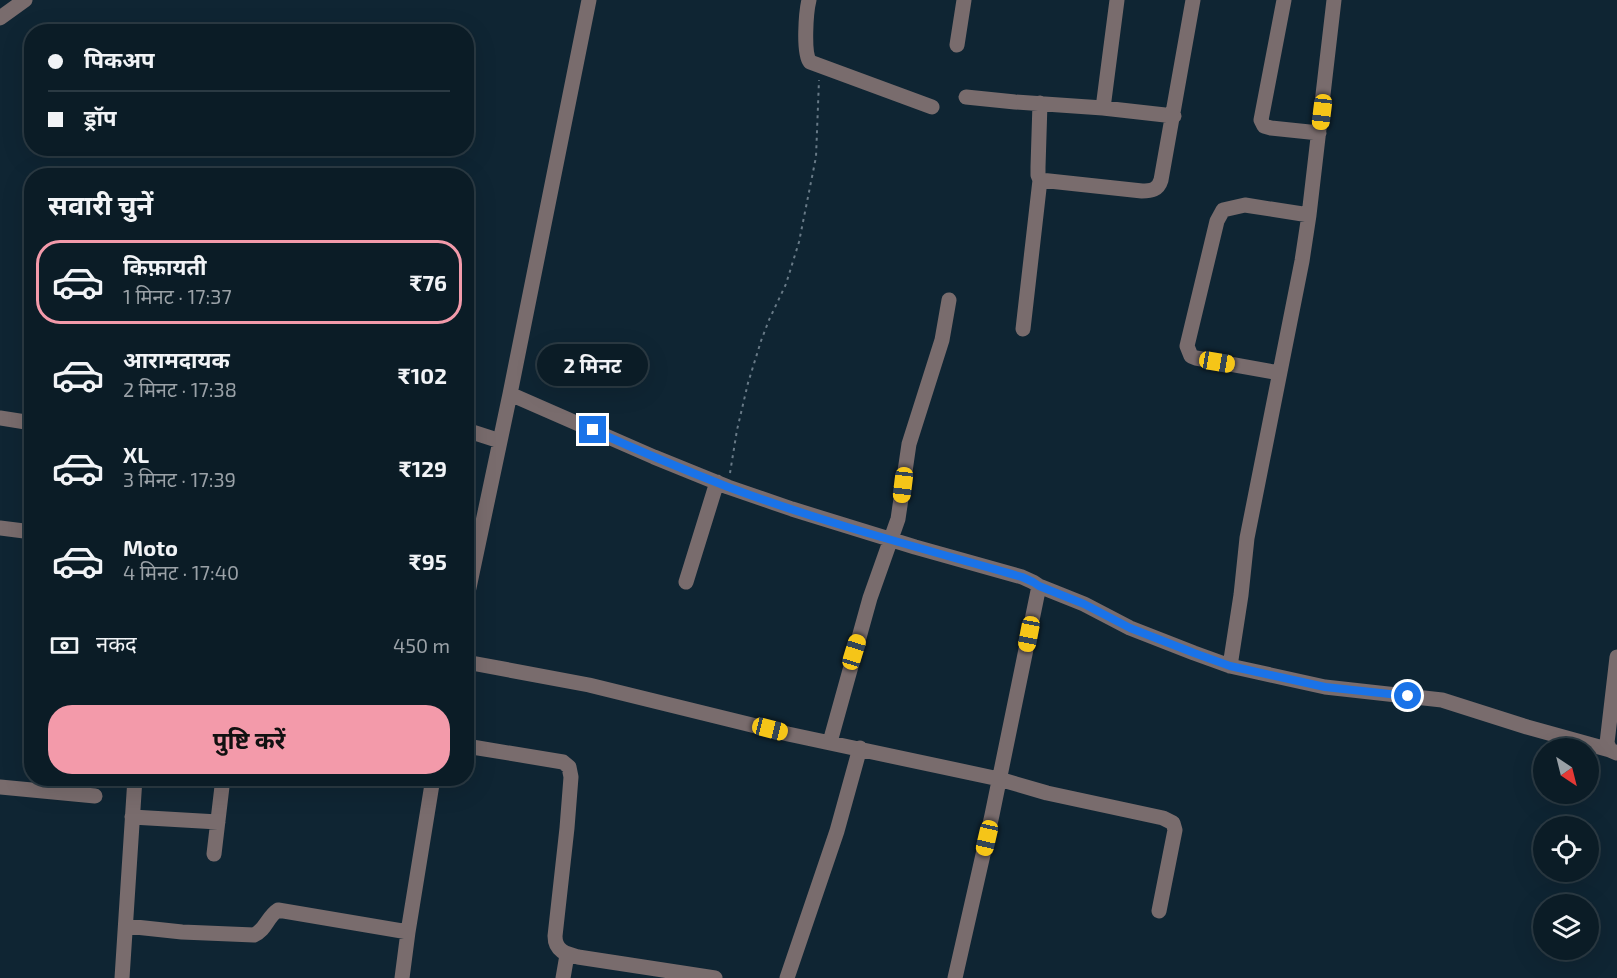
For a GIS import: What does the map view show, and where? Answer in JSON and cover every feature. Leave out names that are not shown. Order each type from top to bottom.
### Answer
[{"type":"street","points":[[0,18],[25,0]]},
{"type":"street","points":[[474,531],[500,441],[589,0]]},
{"type":"street","points":[[809,0],[806,13],[806,55],[810,62],[932,107]]},
{"type":"street","points":[[957,45],[963,0]]},
{"type":"street","points":[[1103,108],[1117,0]]},
{"type":"street","points":[[1040,180],[1142,191],[1154,190],[1158,186],[1174,116],[1193,0]]},
{"type":"street","points":[[1284,0],[1261,120],[1264,126],[1271,128],[1319,133]]},
{"type":"street","points":[[1230,666],[1242,595],[1247,538],[1302,261],[1334,0]]},
{"type":"street","points":[[966,97],[1174,116]]},
{"type":"street","points":[[1023,329],[1040,180],[1038,167],[1040,103]]},
{"type":"street","points":[[1279,373],[1196,358],[1191,356],[1188,346],[1217,221],[1223,210],[1245,205],[1309,215]]},
{"type":"street","points":[[830,742],[870,597],[898,519],[909,444],[940,347],[949,300]]},
{"type":"street","points":[[510,394],[722,484],[891,540],[1022,577],[1084,604],[1130,628],[1230,666],[1325,687],[1442,700],[1613,752]]},
{"type":"street","points":[[0,418],[24,422]]},
{"type":"street","points":[[474,433],[500,441]]},
{"type":"street","points":[[686,582],[722,484]]},
{"type":"street","points":[[0,528],[24,531]]},
{"type":"street","points":[[955,978],[1039,586]]},
{"type":"street","points":[[1613,752],[1607,744],[1617,657]]},
{"type":"street","points":[[474,663],[589,685],[788,734],[999,779],[1170,821],[1175,830],[1159,911]]},
{"type":"street","points":[[474,747],[563,762],[569,767],[571,777],[567,828],[555,941],[559,950],[614,970],[716,978]]},
{"type":"street","points":[[787,978],[834,841],[860,748]]},
{"type":"street","points":[[122,978],[134,786]]},
{"type":"street","points":[[214,854],[222,786]]},
{"type":"street","points":[[402,978],[432,786]]},
{"type":"street","points":[[0,787],[95,796]]},
{"type":"street","points":[[132,817],[218,822]]},
{"type":"street","points":[[126,926],[182,932],[254,935],[262,931],[278,910],[408,932]]},
{"type":"street","points":[[563,978],[567,954]]},
{"type":"path","points":[[722,484],[748,383],[769,320],[786,284],[801,231],[816,157],[819,65]]},
{"type":"route","points":[[593,430],[728,487],[792,509],[915,548],[1022,577],[1084,604],[1130,628],[1216,662],[1325,687],[1408,696]]}]
